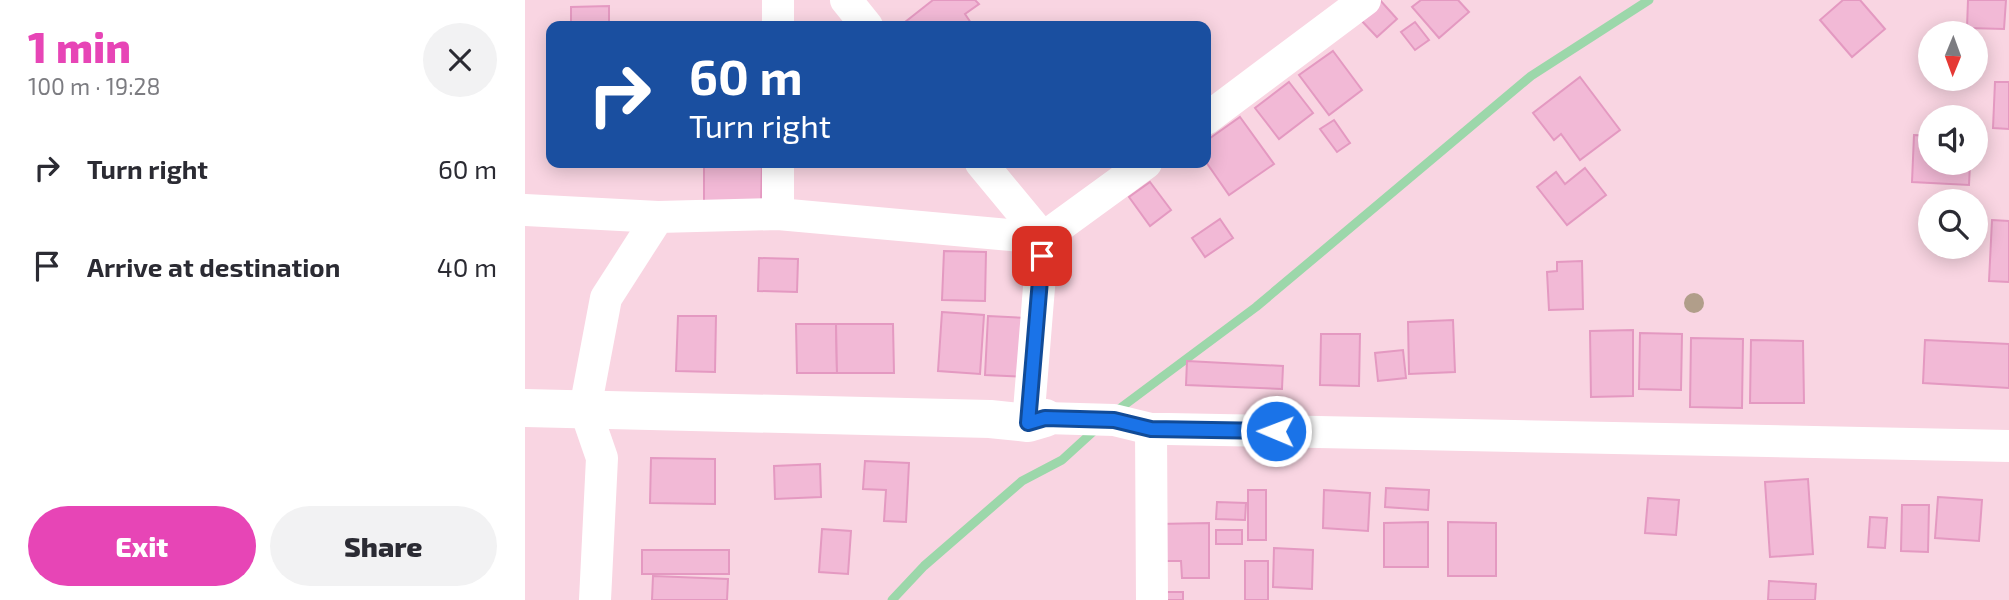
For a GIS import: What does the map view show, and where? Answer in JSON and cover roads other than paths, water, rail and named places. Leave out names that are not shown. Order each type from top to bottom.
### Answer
[{"type":"street","points":[[778,0],[778,21]]},
{"type":"street","points":[[846,0],[863,21]]},
{"type":"street","points":[[1211,114],[1365,0]]},
{"type":"street","points":[[778,168],[778,214]]},
{"type":"street","points":[[985,168],[1044,238],[1036,420]]},
{"type":"street","points":[[525,210],[658,217],[778,214],[1044,238],[1139,168]]},
{"type":"street","points":[[595,600],[602,458],[585,409],[606,298],[658,217]]},
{"type":"street","points":[[525,408],[1114,420],[1151,429],[2009,446]]},
{"type":"street","points":[[1151,429],[1152,600]]},
{"type":"waterway","points":[[1115,412],[1256,307],[1531,76],[1649,0]]},
{"type":"waterway","points":[[892,600],[924,566],[1022,481],[1062,460],[1096,429]]}]
